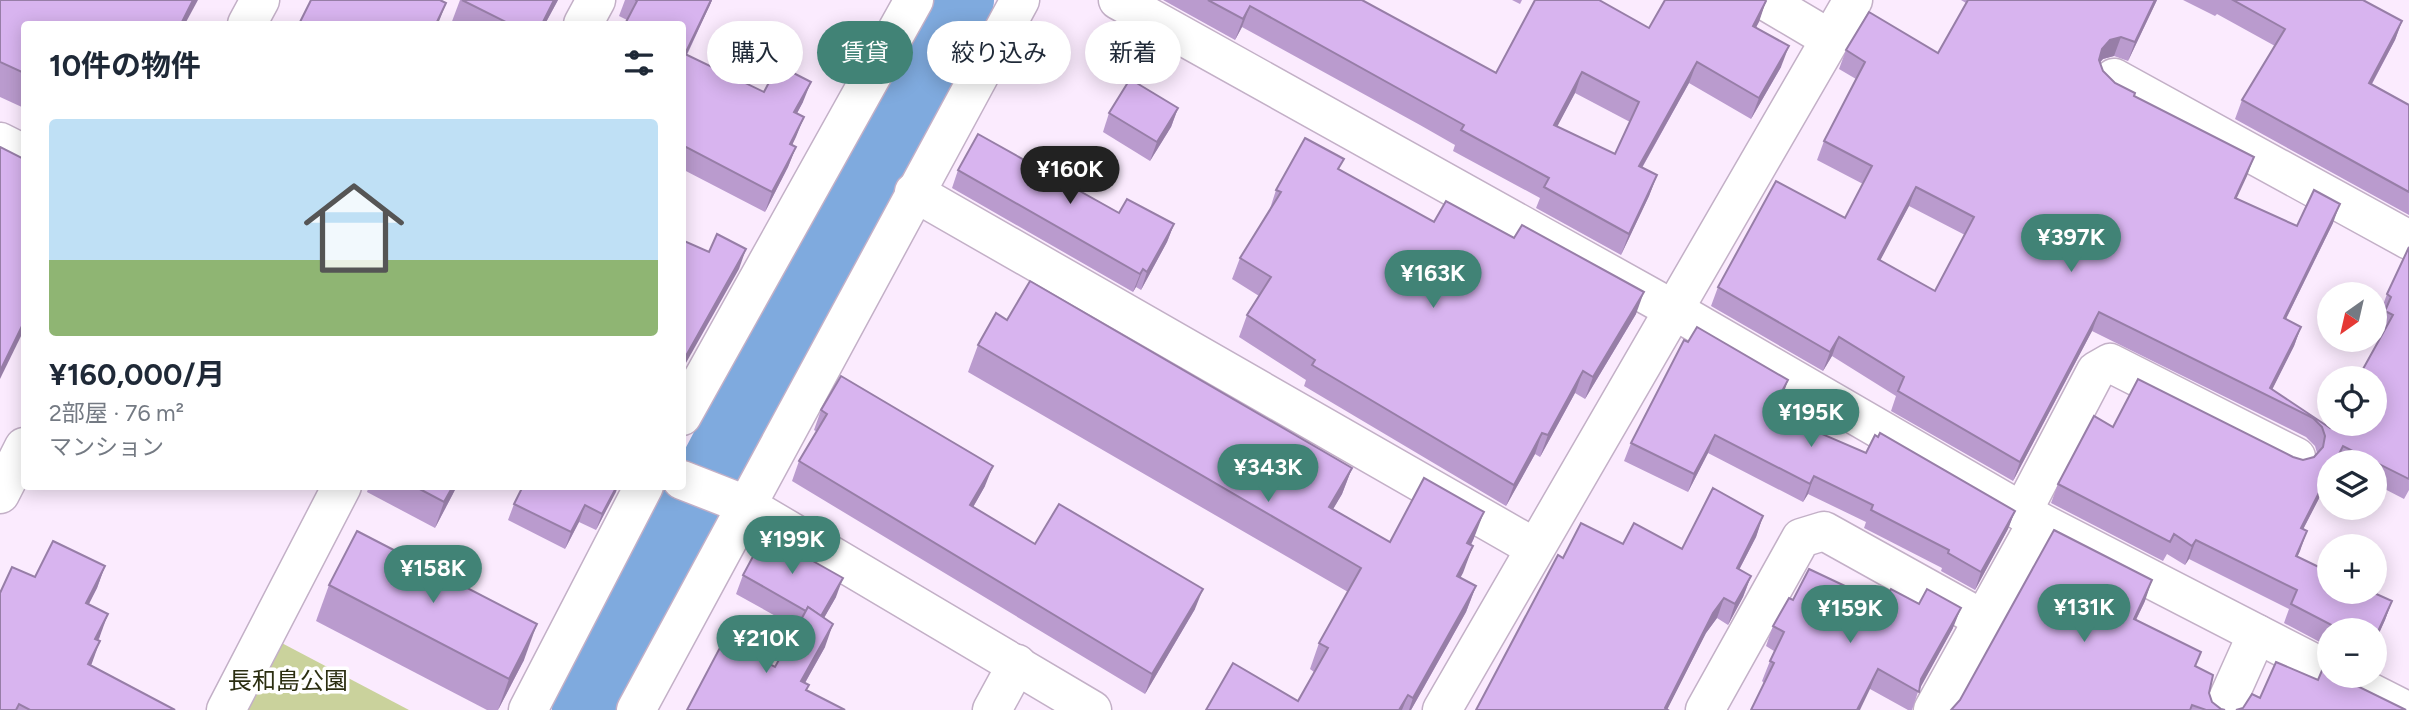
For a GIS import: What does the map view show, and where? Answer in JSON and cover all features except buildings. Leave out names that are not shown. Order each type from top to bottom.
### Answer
[{"type":"street","points":[[249,21],[260,0]]},
{"type":"street","points":[[585,21],[596,0]]},
{"type":"street","points":[[686,409],[914,0]]},
{"type":"street","points":[[636,710],[1020,0]]},
{"type":"street","points":[[1118,0],[1674,310],[2030,517],[2317,665]]},
{"type":"street","points":[[1763,0],[1830,39]]},
{"type":"street","points":[[1442,710],[1853,0]]},
{"type":"street","points":[[2114,78],[2409,240]]},
{"type":"street","points":[[0,142],[21,152]]},
{"type":"street","points":[[914,192],[1535,548]]},
{"type":"street","points":[[1933,710],[1983,620],[2096,370],[2110,363],[2296,457]]},
{"type":"street","points":[[0,494],[21,453]]},
{"type":"street","points":[[686,482],[746,505],[1017,663],[1092,710]]},
{"type":"street","points":[[226,710],[340,490]]},
{"type":"street","points":[[528,710],[642,490]]},
{"type":"street","points":[[1705,710],[1801,538],[1824,531],[1983,620]]},
{"type":"street","points":[[2223,710],[2257,634]]},
{"type":"street","points":[[992,710],[1017,663]]},
{"type":"street","points":[[2362,688],[2405,710]]},
{"type":"green space","name":"長和島公園","points":[[276,640],[409,710],[240,710]]},
{"type":"waterway","points":[[586,710],[960,0]]}]
